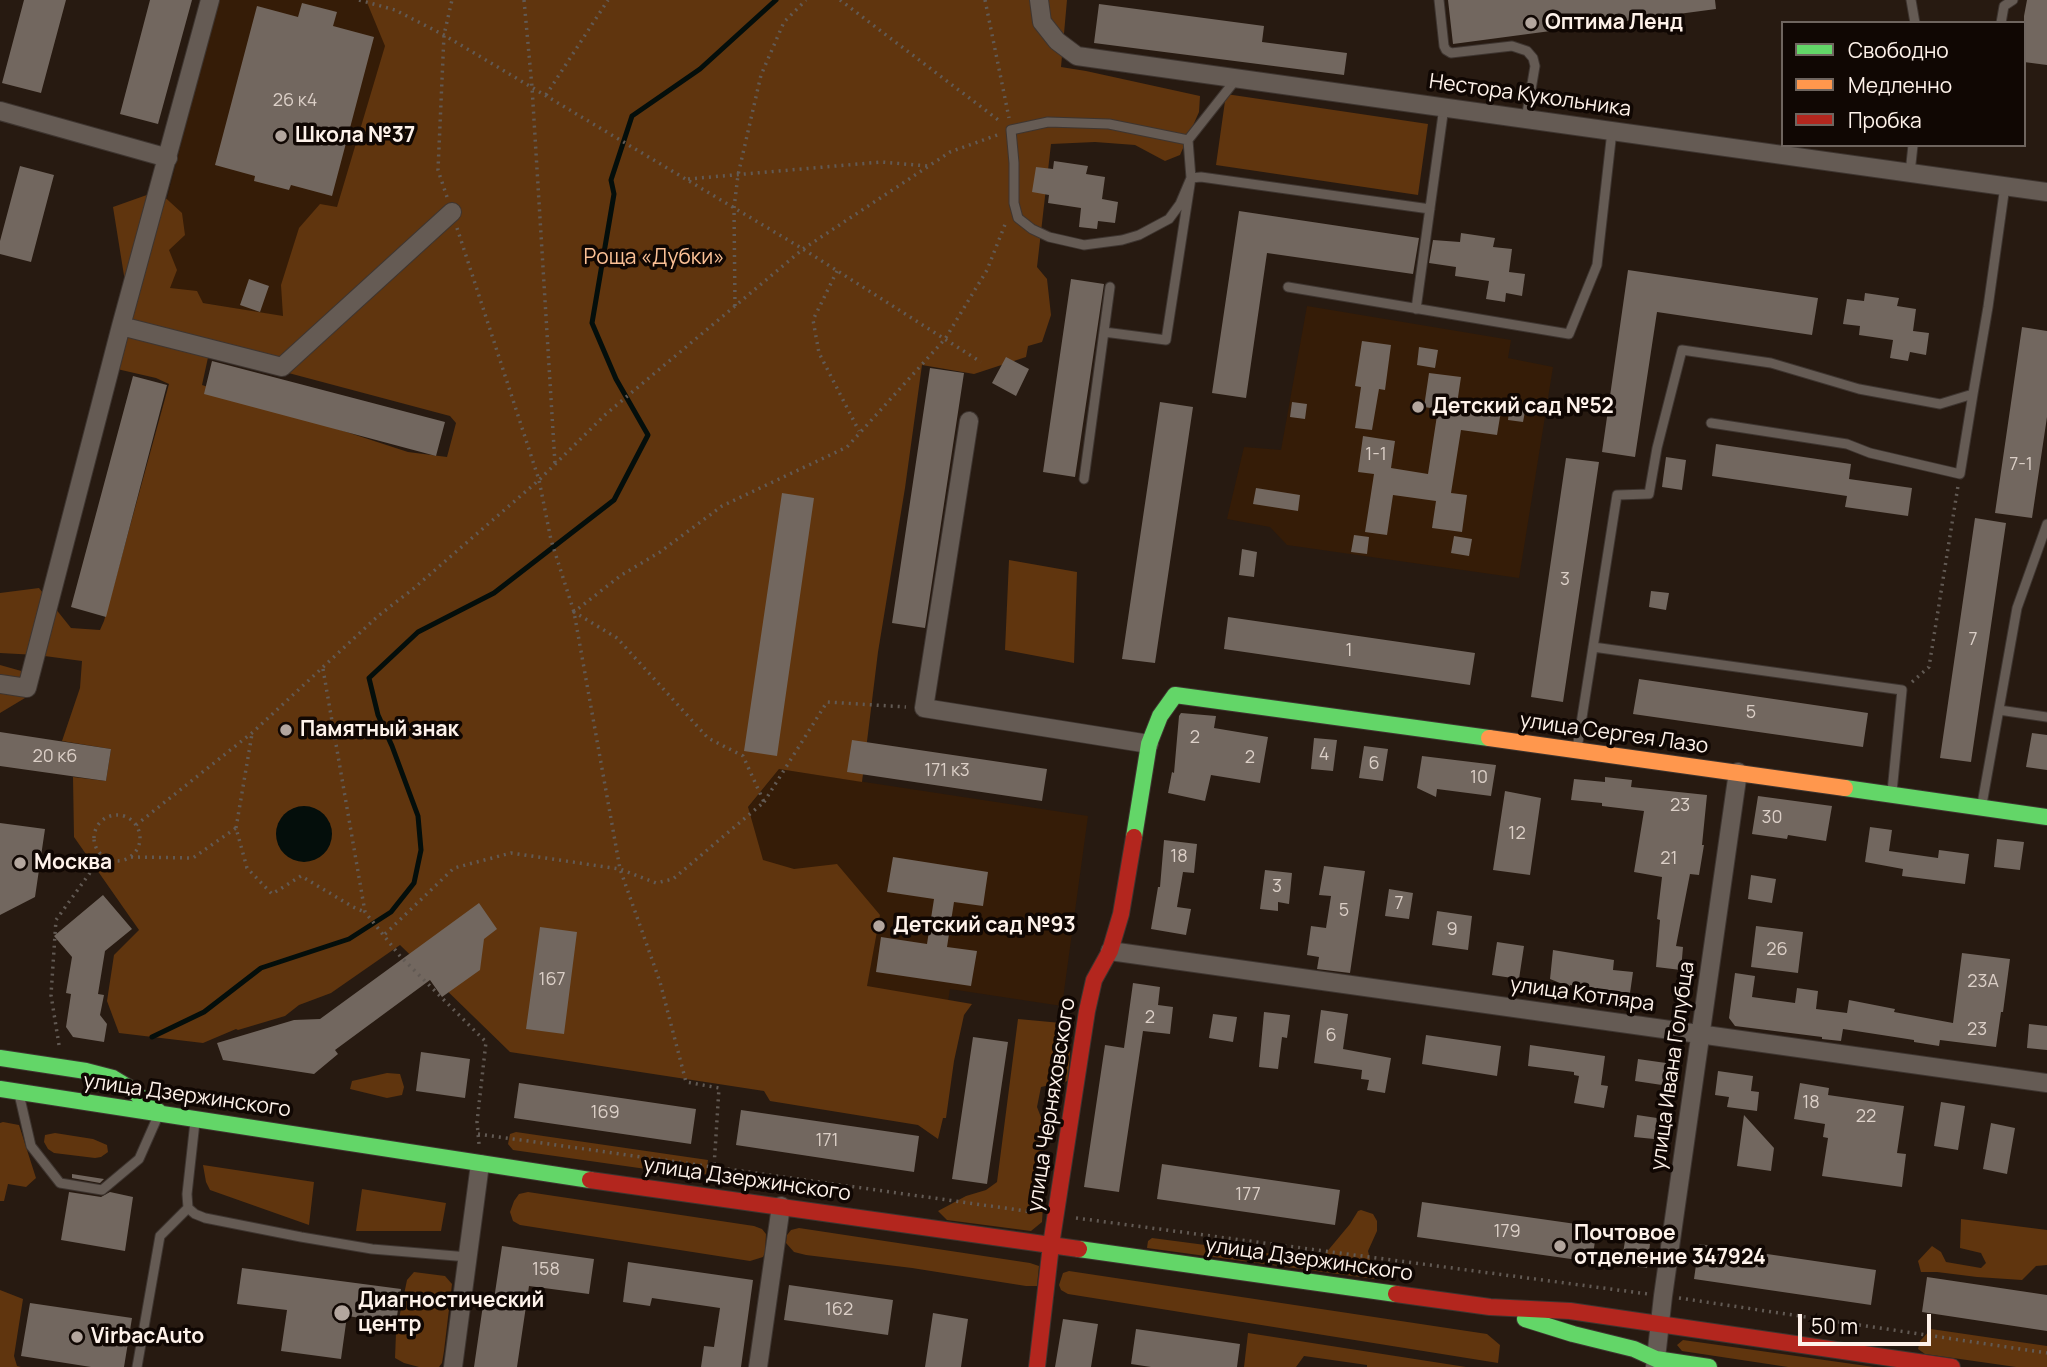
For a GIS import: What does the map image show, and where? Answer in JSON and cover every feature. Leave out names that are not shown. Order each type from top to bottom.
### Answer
[{"type":"main road","name":"улица Сергея Лазо","points":[[1175,695],[2047,817]]},
{"type":"main road","name":"улица Черняховского","points":[[1037,1367],[1051,1245],[1087,1011],[1094,980],[1110,951],[1121,914],[1149,744],[1160,716],[1175,695]]},
{"type":"main road","points":[[0,1058],[113,1078],[160,1113]]},
{"type":"main road","name":"улица Дзержинского","points":[[0,1089],[297,1133],[480,1164],[1490,1307],[1570,1311],[1952,1367]]},
{"type":"main road","name":"улица Дзержинского","points":[[1490,1307],[1573,1334],[1634,1349],[1655,1363],[1709,1367]]},
{"type":"street","points":[[0,684],[27,688],[121,326],[210,0]]},
{"type":"street","name":"Нестора Кукольника","points":[[1039,0],[1042,22],[1057,41],[1077,56],[2047,192]]},
{"type":"street","points":[[0,111],[168,158]]},
{"type":"street","points":[[121,326],[282,366],[452,212]]},
{"type":"street","points":[[969,421],[924,708],[1149,744]]},
{"type":"street","name":"улица Ивана Голубца","points":[[1655,1363],[1738,772]]},
{"type":"street","name":"улица Котляра","points":[[1110,951],[2047,1083]]},
{"type":"street","points":[[453,1367],[480,1164]]},
{"type":"street","points":[[758,1367],[781,1206]]},
{"type":"lane","points":[[1439,0],[1446,50],[1451,52],[1512,46],[1527,51],[1534,58],[1526,119]]},
{"type":"lane","points":[[1911,0],[1915,21]]},
{"type":"lane","points":[[2001,21],[2004,6],[2014,0]]},
{"type":"lane","points":[[1104,332],[1166,340],[1191,178],[1188,140],[1237,78]]},
{"type":"lane","points":[[1416,309],[1444,107]]},
{"type":"lane","points":[[1188,140],[1109,124],[1048,122],[1012,130],[1014,203],[1018,218],[1049,237],[1084,245],[1122,240],[1139,235],[1169,219],[1180,204],[1191,178]]},
{"type":"lane","points":[[1287,287],[1569,334],[1597,265],[1612,131]]},
{"type":"lane","points":[[1910,173],[1913,147]]},
{"type":"lane","points":[[1191,178],[1202,177],[1430,209]]},
{"type":"lane","points":[[1711,423],[1847,444],[1870,453],[1960,474],[2005,186]]},
{"type":"lane","points":[[1084,479],[1110,287]]},
{"type":"lane","points":[[1577,750],[1617,495],[1649,494],[1657,449],[1682,349],[1771,363],[1859,389],[1940,404],[1973,394]]},
{"type":"lane","points":[[1981,808],[2017,608],[2047,524]]},
{"type":"lane","points":[[1593,646],[1902,690],[1891,795]]},
{"type":"lane","points":[[1999,710],[2047,717]]},
{"type":"lane","points":[[19,1092],[31,1146],[60,1183],[102,1190],[139,1159],[160,1113]]},
{"type":"lane","points":[[195,1119],[187,1194],[188,1208],[195,1214],[372,1249],[468,1257]]},
{"type":"lane","points":[[137,1367],[160,1236],[188,1208]]},
{"type":"path","points":[[359,0],[395,10],[444,34],[803,249],[981,362]]},
{"type":"path","points":[[452,0],[444,34],[438,170],[539,480],[551,540],[574,612],[620,869],[660,982],[686,1082],[719,1088],[714,1167]]},
{"type":"path","points":[[524,0],[532,87],[555,464]]},
{"type":"path","points":[[546,95],[608,0]]},
{"type":"path","points":[[735,306],[734,208],[738,175],[761,75],[784,22],[806,0]]},
{"type":"path","points":[[840,0],[1012,130]]},
{"type":"path","points":[[985,0],[1012,130]]},
{"type":"path","points":[[136,825],[253,732],[379,616],[539,480],[606,414],[803,249],[950,152],[1012,130]]},
{"type":"path","points":[[686,179],[881,162],[930,166]]},
{"type":"path","points":[[574,612],[722,506],[847,447],[945,339],[987,270],[1014,203]]},
{"type":"path","points":[[837,271],[813,320],[819,353],[860,432]]},
{"type":"path","points":[[1902,690],[1928,667],[1960,474]]},
{"type":"path","points":[[574,612],[617,638],[708,738],[743,756],[764,802]]},
{"type":"path","points":[[323,669],[367,914]]},
{"type":"path","points":[[384,934],[454,868],[511,853],[620,869],[656,883],[673,879],[764,802],[827,702],[924,708]]},
{"type":"path","points":[[253,732],[236,828],[247,868],[272,894],[301,876],[367,914],[400,956],[486,1042],[477,1122],[480,1164]]},
{"type":"path","points":[[131,857],[141,838],[136,825],[123,815],[108,816],[96,827],[94,842],[102,856],[116,861],[131,857],[193,858],[236,828]]},
{"type":"path","points":[[63,1068],[51,995],[56,920],[102,856]]},
{"type":"path","points":[[478,1134],[1056,1216],[1663,1296],[2047,1353]]},
{"type":"shaded area","name":"Школа №37","points":[[218,0],[414,0],[343,272],[283,317],[143,292]]},
{"type":"shaded area","name":"Детский сад №52","points":[[1307,306],[1511,340],[1508,358],[1553,367],[1519,578],[1287,545],[1270,527],[1227,519],[1244,447],[1281,450]]},
{"type":"shaded area","name":"Детский сад №93","points":[[779,769],[1088,816],[1062,1006],[950,989],[946,1016],[680,972],[690,880]]},
{"type":"shaded area","points":[[304,806],[315,808],[324,814],[330,823],[330,845],[324,854],[315,860],[304,862],[293,860],[284,854],[278,845],[276,834],[278,823],[284,814],[293,808]]},
{"type":"green space","name":"Роща «Дубки»","points":[[366,0],[1067,0],[1061,67],[1200,96],[1199,112],[1180,155],[1165,161],[1135,145],[1095,142],[1051,144],[1037,267],[1047,279],[1051,315],[1042,342],[1028,346],[1026,357],[974,374],[922,365],[878,652],[862,782],[779,769],[748,807],[763,860],[794,869],[837,864],[880,915],[867,986],[972,1004],[964,1015],[946,1118],[943,1118],[938,1139],[918,1125],[770,1101],[764,1091],[510,1052],[400,945],[331,993],[299,1005],[285,1016],[236,1029],[203,1043],[119,1033],[107,1001],[114,955],[139,930],[74,837],[73,777],[106,781],[111,749],[62,741],[80,688],[82,661],[0,653],[0,593],[39,588],[71,628],[100,630],[104,621],[169,384],[156,378],[117,369],[105,351],[126,288],[113,207],[158,191],[182,213],[185,235],[169,250],[177,270],[170,288],[197,291],[203,303],[283,316],[281,285],[299,228],[320,204],[337,207],[385,46]],"holes":[[[209,353],[450,416],[456,423],[447,457],[408,452],[202,385]]]},
{"type":"green space","points":[[1226,94],[1428,124],[1418,195],[1216,165]]},
{"type":"green space","points":[[1009,560],[1077,572],[1074,663],[1005,650]]},
{"type":"green space","points":[[0,665],[32,674],[30,695],[0,713]]},
{"type":"green space","points":[[1018,1019],[1072,1024],[1068,1081],[1041,1087],[1037,1107],[1046,1130],[1043,1152],[1051,1160],[1044,1190],[1042,1222],[1031,1231],[947,1220],[938,1211],[966,1196],[986,1190],[997,1182]]},
{"type":"green space","points":[[387,1073],[400,1074],[404,1087],[402,1095],[387,1098],[350,1089],[352,1081]]},
{"type":"green space","points":[[0,1123],[19,1125],[36,1178],[26,1187],[8,1184],[4,1201],[0,1201]]},
{"type":"green space","points":[[516,1132],[708,1160],[706,1174],[695,1176],[513,1150],[508,1144],[510,1134]]},
{"type":"green space","points":[[55,1133],[93,1139],[107,1145],[108,1152],[95,1158],[54,1153],[44,1142],[45,1135]]},
{"type":"green space","points":[[203,1165],[314,1182],[309,1225],[210,1190]]},
{"type":"green space","points":[[362,1189],[446,1203],[441,1231],[356,1231]]},
{"type":"green space","points":[[528,1192],[754,1226],[766,1234],[765,1253],[763,1257],[750,1261],[520,1225],[513,1221],[510,1212],[519,1194]]},
{"type":"green space","points":[[1361,1210],[1373,1214],[1377,1221],[1377,1231],[1368,1251],[1375,1279],[1147,1248],[1148,1241],[1152,1238],[1320,1260]]},
{"type":"green space","points":[[1961,1219],[2047,1230],[2047,1265],[2036,1266],[2022,1280],[1921,1272],[1918,1261],[1932,1246],[1941,1252],[1946,1262],[1981,1268],[1986,1263],[1981,1253],[1960,1248]]},
{"type":"green space","points":[[799,1228],[1030,1263],[1039,1266],[1037,1286],[806,1255],[794,1252],[786,1243],[791,1230]]},
{"type":"green space","points":[[1069,1271],[1487,1334],[1500,1345],[1498,1363],[1068,1294],[1061,1290],[1059,1285],[1063,1273]]},
{"type":"green space","points":[[414,1272],[445,1276],[452,1284],[444,1351],[439,1367],[419,1367],[395,1358],[396,1333],[407,1280]]},
{"type":"green space","points":[[0,1290],[23,1299],[14,1356],[17,1366],[21,1367],[0,1367]]},
{"type":"green space","points":[[1931,1329],[2047,1346],[2047,1367],[2016,1367],[1925,1354],[1918,1349],[1920,1341]]},
{"type":"green space","points":[[1248,1333],[1466,1367],[1367,1367],[1304,1356],[1296,1367],[1244,1367]]},
{"type":"green space","points":[[1683,1340],[1874,1367],[1788,1367],[1682,1351],[1677,1345]]},
{"type":"building","points":[[24,0],[66,0],[41,93],[2,83]]},
{"type":"building","points":[[150,0],[192,0],[158,124],[120,114]]},
{"type":"building","name":"Оптима Ленд","points":[[1448,0],[1715,0],[1716,9],[1453,44]]},
{"type":"building","points":[[2027,0],[2047,0],[2047,65],[2026,62],[2024,16]]},
{"type":"building","points":[[302,3],[337,12],[333,26],[374,37],[332,196],[291,185],[289,190],[254,181],[255,176],[215,165],[257,6],[298,17]]},
{"type":"building","points":[[1099,4],[1264,26],[1262,42],[1347,53],[1344,75],[1094,43]]},
{"type":"building","points":[[1054,161],[1088,166],[1086,174],[1105,177],[1102,199],[1118,202],[1115,223],[1098,221],[1097,229],[1079,227],[1081,208],[1048,203],[1049,195],[1032,192],[1036,167],[1053,169]]},
{"type":"building","points":[[20,166],[54,175],[31,262],[0,254],[0,241]]},
{"type":"building","points":[[1239,211],[1419,238],[1413,274],[1267,253],[1246,398],[1212,393]]},
{"type":"building","points":[[1461,233],[1495,238],[1493,247],[1512,249],[1509,272],[1525,274],[1522,296],[1506,293],[1505,302],[1486,299],[1489,281],[1455,276],[1456,267],[1429,263],[1433,240],[1460,242]]},
{"type":"building","points":[[1628,270],[1818,298],[1812,335],[1657,312],[1635,457],[1602,452]]},
{"type":"building","points":[[249,279],[269,286],[260,312],[240,305]]},
{"type":"building","points":[[1071,279],[1104,284],[1075,477],[1043,472]]},
{"type":"building","points":[[1865,293],[1899,298],[1897,306],[1916,309],[1913,331],[1929,333],[1926,355],[1910,352],[1908,361],[1890,358],[1893,340],[1859,335],[1860,326],[1843,324],[1847,299],[1864,301]]},
{"type":"building","points":[[2022,327],[2047,331],[2047,417],[2032,518],[1995,513]]},
{"type":"building","points":[[1362,341],[1391,345],[1385,390],[1379,389],[1372,430],[1355,428],[1361,387],[1355,386]]},
{"type":"building","points":[[1419,347],[1438,350],[1435,368],[1417,365]]},
{"type":"building","points":[[1006,357],[1029,369],[1016,396],[992,383]]},
{"type":"building","points":[[212,361],[445,422],[436,456],[204,394]]},
{"type":"building","points":[[930,368],[964,373],[925,628],[892,623]]},
{"type":"building","points":[[1429,373],[1461,377],[1457,404],[1501,411],[1497,435],[1461,430],[1451,493],[1467,495],[1462,532],[1432,528],[1436,501],[1393,495],[1387,535],[1365,532],[1374,474],[1358,472],[1363,436],[1395,441],[1391,468],[1428,474],[1438,409],[1424,407]]},
{"type":"building","points":[[133,376],[167,385],[106,617],[71,607]]},
{"type":"building","points":[[1160,402],[1193,407],[1155,663],[1122,659]]},
{"type":"building","points":[[1292,402],[1307,404],[1305,419],[1290,417]]},
{"type":"building","points":[[1510,404],[1526,406],[1523,422],[1508,420]]},
{"type":"building","points":[[1716,444],[1851,464],[1849,479],[1912,488],[1908,516],[1845,507],[1847,496],[1712,476]]},
{"type":"building","points":[[1666,457],[1686,460],[1682,490],[1662,487]]},
{"type":"building","points":[[1566,458],[1599,462],[1563,702],[1531,697]]},
{"type":"building","points":[[1256,488],[1300,495],[1298,511],[1253,504]]},
{"type":"building","points":[[782,493],[814,498],[777,756],[744,751]]},
{"type":"building","points":[[1975,518],[2006,523],[1971,762],[1940,758]]},
{"type":"building","points":[[1354,535],[1369,537],[1367,554],[1351,552]]},
{"type":"building","points":[[1454,536],[1472,539],[1469,556],[1451,553]]},
{"type":"building","points":[[1242,549],[1257,552],[1254,577],[1239,575]]},
{"type":"building","points":[[1651,591],[1669,593],[1666,610],[1649,607]]},
{"type":"building","points":[[1228,617],[1475,653],[1470,685],[1224,649]]},
{"type":"building","points":[[1639,679],[1868,713],[1863,747],[1633,714]]},
{"type":"building","points":[[1181,713],[1216,716],[1214,728],[1268,737],[1260,783],[1211,775],[1205,801],[1168,793],[1172,772],[1174,773]]},
{"type":"building","points":[[0,732],[111,749],[106,781],[0,766]]},
{"type":"building","points":[[2032,733],[2047,735],[2047,770],[2026,767]]},
{"type":"building","points":[[1314,738],[1337,740],[1333,771],[1311,769]]},
{"type":"building","points":[[852,740],[1047,769],[1042,801],[847,772]]},
{"type":"building","points":[[1364,746],[1388,749],[1383,781],[1359,778]]},
{"type":"building","points":[[1422,756],[1496,765],[1491,796],[1437,789],[1436,797],[1417,788]]},
{"type":"building","points":[[1605,777],[1632,780],[1631,787],[1707,795],[1699,875],[1690,874],[1676,946],[1683,947],[1681,970],[1656,967],[1660,920],[1657,919],[1662,877],[1634,872],[1644,811],[1571,800],[1574,779],[1605,782]]},
{"type":"building","points":[[1505,791],[1541,798],[1530,875],[1493,870]]},
{"type":"building","points":[[1758,796],[1832,806],[1826,841],[1788,835],[1787,839],[1752,834]]},
{"type":"building","name":"Москва","points":[[0,823],[45,829],[35,897],[0,915]]},
{"type":"building","points":[[1870,827],[1892,830],[1889,851],[1938,858],[1939,850],[1969,854],[1965,884],[1902,876],[1903,869],[1865,862]]},
{"type":"building","points":[[1997,839],[2024,842],[2020,870],[1994,867]]},
{"type":"building","points":[[1164,840],[1197,844],[1194,873],[1183,872],[1177,907],[1191,909],[1186,935],[1151,929],[1160,887]]},
{"type":"building","points":[[893,857],[988,872],[983,906],[954,902],[947,947],[977,951],[971,986],[876,972],[881,937],[927,944],[934,899],[887,892]]},
{"type":"building","points":[[1324,866],[1365,871],[1350,973],[1317,969],[1319,957],[1307,955],[1311,926],[1326,928],[1331,896],[1319,895]]},
{"type":"building","points":[[1265,870],[1292,873],[1289,904],[1278,902],[1278,911],[1260,909]]},
{"type":"building","points":[[1751,875],[1776,879],[1772,903],[1748,899]]},
{"type":"building","points":[[1389,889],[1413,893],[1409,919],[1385,916]]},
{"type":"building","points":[[103,895],[132,929],[105,951],[98,994],[104,995],[100,1015],[107,1024],[104,1042],[73,1037],[66,1027],[71,994],[66,993],[72,957],[54,936]]},
{"type":"building","points":[[479,903],[497,929],[484,939],[480,970],[442,997],[430,980],[335,1050],[338,1054],[314,1074],[223,1060],[217,1043],[294,1020],[320,1019]]},
{"type":"building","points":[[1437,911],[1472,916],[1468,950],[1432,945]]},
{"type":"building","points":[[1756,926],[1803,932],[1798,973],[1751,967]]},
{"type":"building","points":[[540,927],[577,932],[564,1034],[526,1029]]},
{"type":"building","points":[[1497,942],[1524,946],[1519,979],[1492,975]]},
{"type":"building","points":[[1553,950],[1614,960],[1613,970],[1633,972],[1630,993],[1570,987],[1550,979]]},
{"type":"building","points":[[1962,953],[2010,959],[1996,1047],[1940,1040],[1939,1046],[1843,1029],[1841,1041],[1822,1039],[1735,1026],[1729,1018],[1735,973],[1755,976],[1752,997],[1795,1003],[1797,988],[1818,991],[1816,1009],[1847,1013],[1849,1000],[1953,1023]]},
{"type":"building","points":[[1133,983],[1160,987],[1158,1005],[1173,1007],[1170,1034],[1143,1031],[1119,1192],[1084,1187],[1105,1045],[1124,1048]]},
{"type":"building","points":[[1321,1010],[1348,1014],[1343,1049],[1391,1058],[1385,1093],[1367,1090],[1369,1080],[1361,1079],[1362,1070],[1314,1063]]},
{"type":"building","points":[[1264,1012],[1290,1015],[1287,1038],[1282,1037],[1278,1069],[1259,1067]]},
{"type":"building","points":[[1213,1014],[1237,1017],[1233,1042],[1209,1038]]},
{"type":"building","points":[[2029,1024],[2047,1026],[2047,1050],[2027,1048]]},
{"type":"building","points":[[1426,1035],[1501,1046],[1497,1076],[1422,1064]]},
{"type":"building","points":[[973,1037],[1008,1042],[987,1184],[952,1179]]},
{"type":"building","points":[[1530,1045],[1605,1056],[1601,1085],[1608,1086],[1604,1108],[1574,1103],[1579,1076],[1574,1075],[1574,1072],[1528,1066]]},
{"type":"building","points":[[421,1052],[470,1059],[465,1098],[416,1091]]},
{"type":"building","points":[[1638,1059],[1666,1063],[1662,1085],[1635,1081]]},
{"type":"building","points":[[1718,1071],[1753,1076],[1751,1091],[1759,1092],[1757,1111],[1727,1107],[1729,1097],[1715,1095]]},
{"type":"building","points":[[519,1083],[696,1109],[691,1144],[514,1118]]},
{"type":"building","points":[[1800,1083],[1829,1088],[1828,1095],[1904,1106],[1897,1153],[1906,1154],[1902,1187],[1822,1176],[1828,1138],[1823,1137],[1825,1124],[1794,1119]]},
{"type":"building","points":[[1941,1102],[1965,1106],[1958,1150],[1934,1146]]},
{"type":"building","points":[[741,1110],[919,1136],[914,1172],[736,1145]]},
{"type":"building","points":[[1637,1115],[1657,1118],[1654,1139],[1634,1137]]},
{"type":"building","points":[[1744,1115],[1774,1148],[1771,1171],[1737,1166]]},
{"type":"building","points":[[1991,1123],[2015,1128],[2007,1174],[1983,1169]]},
{"type":"building","points":[[1162,1164],[1340,1190],[1335,1225],[1157,1199]]},
{"type":"building","points":[[72,1174],[104,1179],[100,1183],[72,1178]]},
{"type":"building","points":[[69,1192],[101,1197],[110,1192],[133,1197],[125,1251],[61,1240]]},
{"type":"building","points":[[1422,1202],[1597,1227],[1592,1262],[1417,1237]]},
{"type":"building","points":[[1625,1241],[1650,1244],[1647,1268],[1621,1265]]},
{"type":"building","points":[[1699,1244],[1876,1270],[1871,1305],[1694,1279]]},
{"type":"building","points":[[502,1246],[594,1259],[589,1294],[529,1286],[517,1367],[474,1367],[483,1305],[493,1306]]},
{"type":"building","points":[[628,1262],[753,1280],[741,1367],[701,1367],[704,1346],[714,1347],[720,1308],[652,1298],[650,1306],[623,1302]]},
{"type":"building","name":"Диагностический центр","points":[[242,1268],[401,1289],[396,1323],[347,1316],[341,1359],[281,1351],[287,1310],[237,1304]]},
{"type":"building","points":[[1927,1277],[2047,1295],[2047,1331],[1922,1312]]},
{"type":"building","points":[[789,1285],[893,1300],[888,1335],[784,1320]]},
{"type":"building","name":"VirbacAuto","points":[[30,1303],[132,1318],[124,1367],[91,1367],[21,1356]]},
{"type":"building","points":[[933,1313],[968,1319],[961,1367],[925,1367]]},
{"type":"building","points":[[1063,1319],[1098,1324],[1091,1367],[1055,1367]]},
{"type":"building","points":[[1136,1329],[1240,1344],[1237,1367],[1151,1367],[1131,1364]]},
{"type":"waterway","points":[[152,1037],[204,1012],[261,968],[349,939],[391,912],[414,883],[421,850],[418,816],[378,715],[369,678],[418,632],[494,593],[614,500],[648,435],[616,379],[592,323],[614,194],[611,180],[632,116],[700,69],[776,0]]},
{"type":"traffic: fast","points":[[1134,837],[1149,744],[1160,716],[1175,695],[1489,738]]},
{"type":"traffic: fast","points":[[1845,788],[2047,817]]},
{"type":"traffic: fast","points":[[0,1058],[86,1071],[113,1078],[159,1112]]},
{"type":"traffic: fast","points":[[0,1089],[590,1180]]},
{"type":"traffic: fast","points":[[1079,1249],[1396,1294]]},
{"type":"traffic: fast","points":[[1525,1319],[1634,1349],[1656,1359],[1709,1367]]},
{"type":"traffic: slow","points":[[1489,738],[1845,788]]},
{"type":"traffic: jam","points":[[1037,1367],[1051,1245],[1087,1011],[1094,980],[1110,951],[1121,914],[1134,837]]},
{"type":"traffic: jam","points":[[590,1180],[1079,1249]]},
{"type":"traffic: jam","points":[[1396,1294],[1490,1307],[1570,1311],[1952,1367]]},
{"type":"place","name":"Оптима Ленд","points":[[1531,23]]},
{"type":"place","name":"Школа №37","points":[[281,136]]},
{"type":"place","name":"Детский сад №52","points":[[1418,407]]},
{"type":"place","name":"Памятный знак","points":[[286,730]]},
{"type":"place","name":"Москва","points":[[20,863]]},
{"type":"place","name":"Детский сад №93","points":[[879,926]]},
{"type":"place","name":"Почтовое отделение 347924","points":[[1560,1246]]},
{"type":"place","name":"Диагностический центр","points":[[342,1313]]},
{"type":"place","name":"VirbacAuto","points":[[77,1337]]}]
